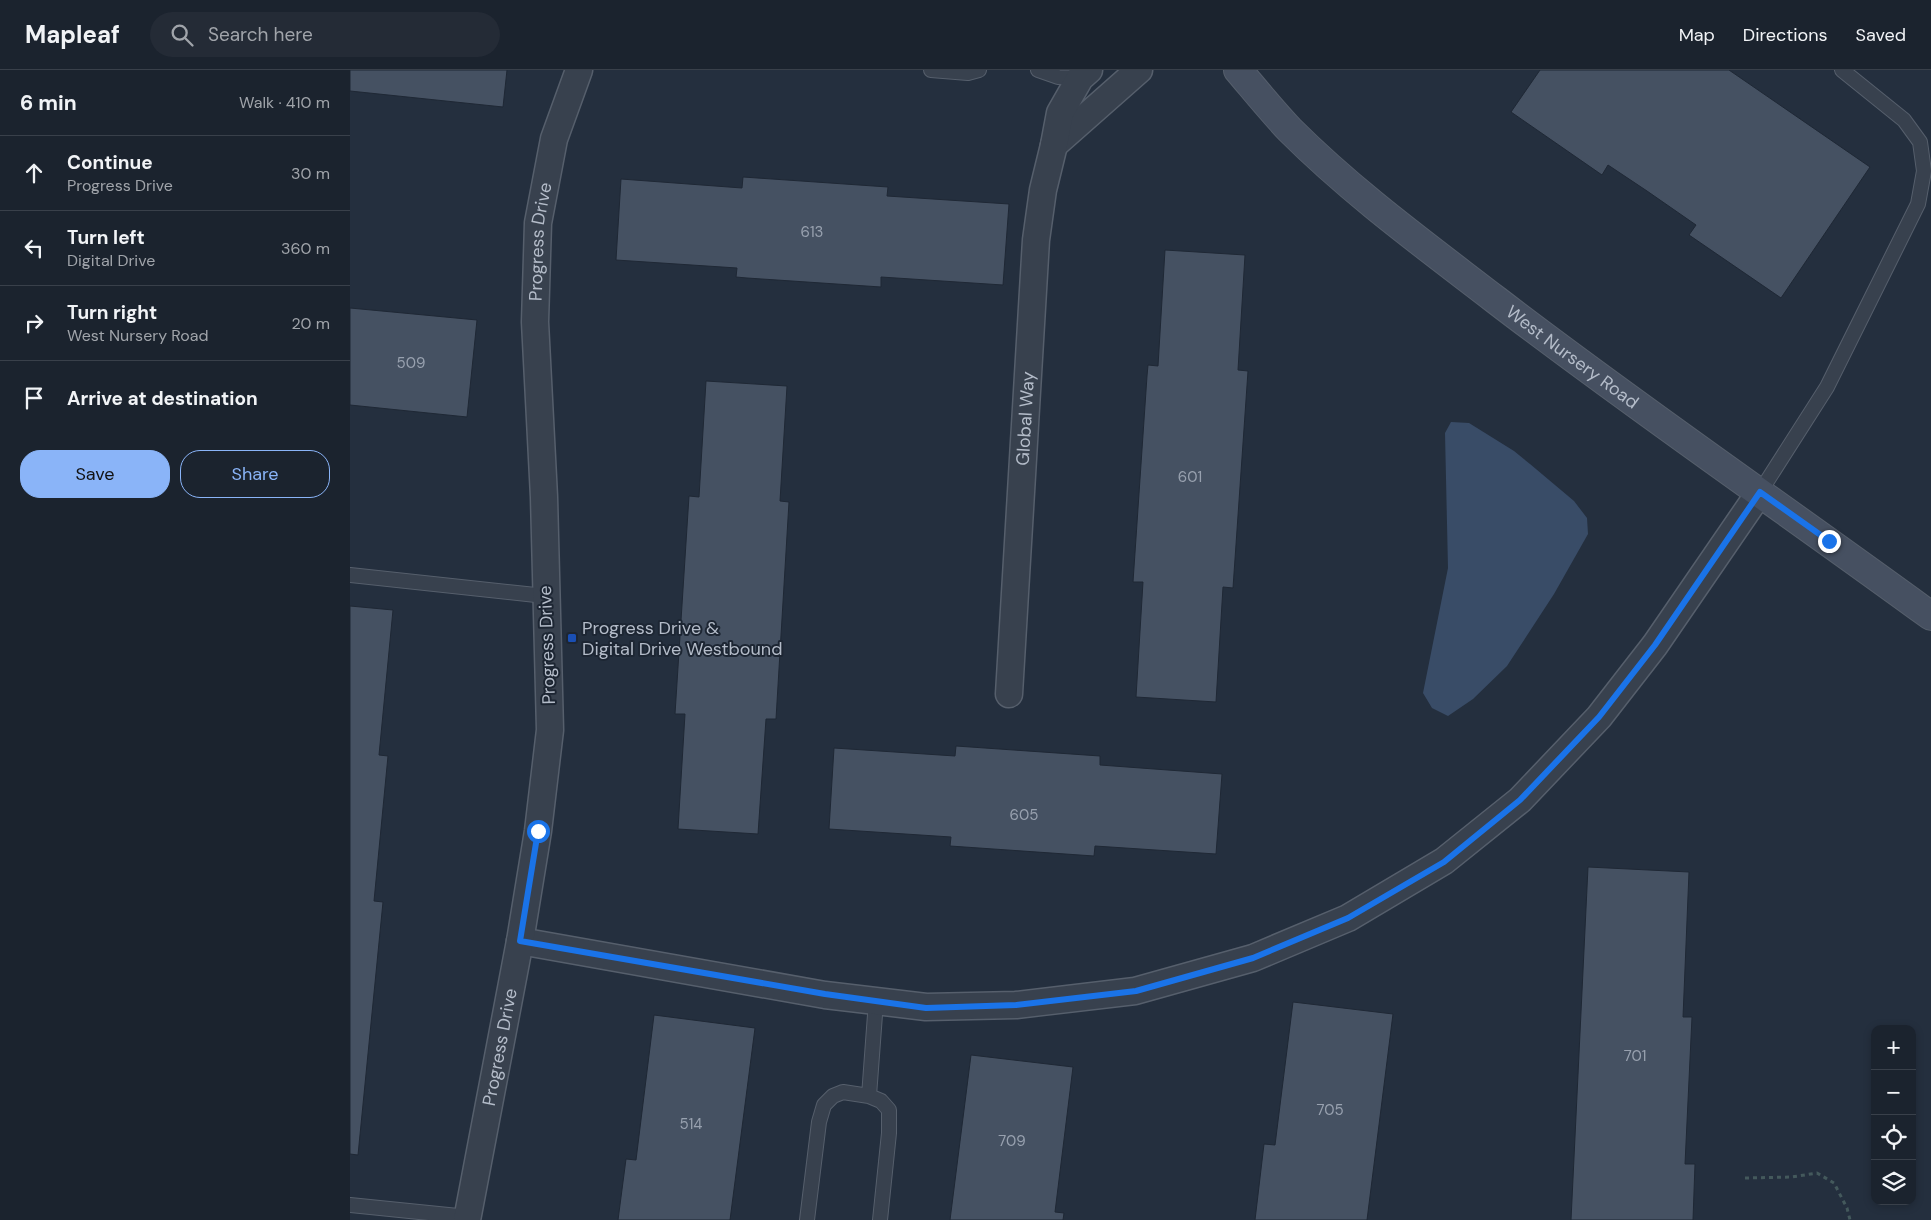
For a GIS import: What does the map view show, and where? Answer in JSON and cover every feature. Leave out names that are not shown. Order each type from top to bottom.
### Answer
[{"type":"main road","name":"West Nursery Road","points":[[1238,70],[1290,130],[1364,196],[1587,370],[1931,616]]},
{"type":"street","name":"Progress Drive","points":[[467,1219],[520,941],[538,831],[550,730],[544,497],[535,322],[538,223],[554,139],[579,70]]},
{"type":"street","points":[[1054,145],[1139,70]]},
{"type":"street","name":"Global Way","points":[[1009,694],[1036,240],[1043,190],[1060,113],[1085,74]]},
{"type":"street","points":[[520,941],[825,994],[926,1008],[1016,1005],[1136,991],[1253,958],[1348,918],[1444,862],[1520,800],[1599,717],[1649,652],[1760,492]]},
{"type":"lane","points":[[931,70],[968,73],[979,70]]},
{"type":"lane","points":[[1038,70],[1058,77],[1085,74]]},
{"type":"lane","points":[[1760,492],[1827,387],[1918,204],[1923,179],[1924,170],[1920,142],[1904,120],[1842,70]]},
{"type":"lane","points":[[350,575],[546,596]]},
{"type":"lane","points":[[869,1096],[876,1001]]},
{"type":"lane","points":[[807,1220],[818,1122],[824,1105],[833,1096],[843,1092],[869,1096],[881,1101],[889,1110],[889,1133],[880,1220]]},
{"type":"lane","points":[[350,1205],[467,1219]]},
{"type":"path","points":[[1745,1178],[1792,1177],[1817,1173],[1834,1183],[1847,1208],[1850,1220]]},
{"type":"water","points":[[1451,422],[1469,423],[1514,451],[1530,464],[1574,501],[1587,518],[1588,534],[1554,594],[1507,666],[1473,699],[1448,716],[1432,708],[1423,693],[1448,568],[1445,433]]},
{"type":"building","points":[[350,70],[507,70],[503,107],[350,91]]},
{"type":"building","points":[[1540,70],[1729,70],[1870,167],[1781,298],[1689,235],[1696,225],[1647,191],[1608,165],[1602,175],[1511,112]]},
{"type":"building","points":[[743,177],[888,187],[887,196],[1009,204],[1003,285],[881,277],[881,287],[736,277],[737,268],[616,260],[621,179],[742,188]]},
{"type":"building","points":[[1165,250],[1245,255],[1238,370],[1248,371],[1233,588],[1223,587],[1216,702],[1136,697],[1143,582],[1133,582],[1148,365],[1158,366]]},
{"type":"building","points":[[350,308],[477,320],[467,417],[350,405]]},
{"type":"building","points":[[706,381],[787,386],[780,501],[789,502],[776,719],[766,719],[758,834],[678,829],[685,714],[675,714],[689,496],[699,497]]},
{"type":"building","points":[[350,606],[393,610],[379,755],[388,756],[374,901],[383,902],[358,1155],[350,1154]]},
{"type":"building","points":[[956,746],[1100,756],[1100,765],[1222,774],[1216,854],[1095,846],[1094,856],[950,846],[951,837],[829,829],[834,748],[955,756]]},
{"type":"building","points":[[1588,867],[1689,872],[1683,1017],[1692,1017],[1685,1164],[1695,1164],[1693,1220],[1571,1220]]},
{"type":"building","points":[[1293,1002],[1393,1014],[1367,1220],[1255,1220],[1264,1144],[1275,1145]]},
{"type":"building","points":[[654,1015],[755,1028],[730,1220],[618,1220],[626,1159],[636,1160]]},
{"type":"building","points":[[971,1055],[1073,1067],[1055,1212],[1064,1213],[1063,1220],[950,1220]]},
{"type":"place","name":"Progress Drive & Digital Drive Westbound","points":[[572,638]]},
{"type":"route","points":[[538,831],[520,941],[825,994],[926,1008],[1016,1005],[1136,991],[1253,958],[1292,942],[1348,918],[1444,862],[1520,800],[1599,717],[1655,645],[1760,492],[1829,541]]}]
